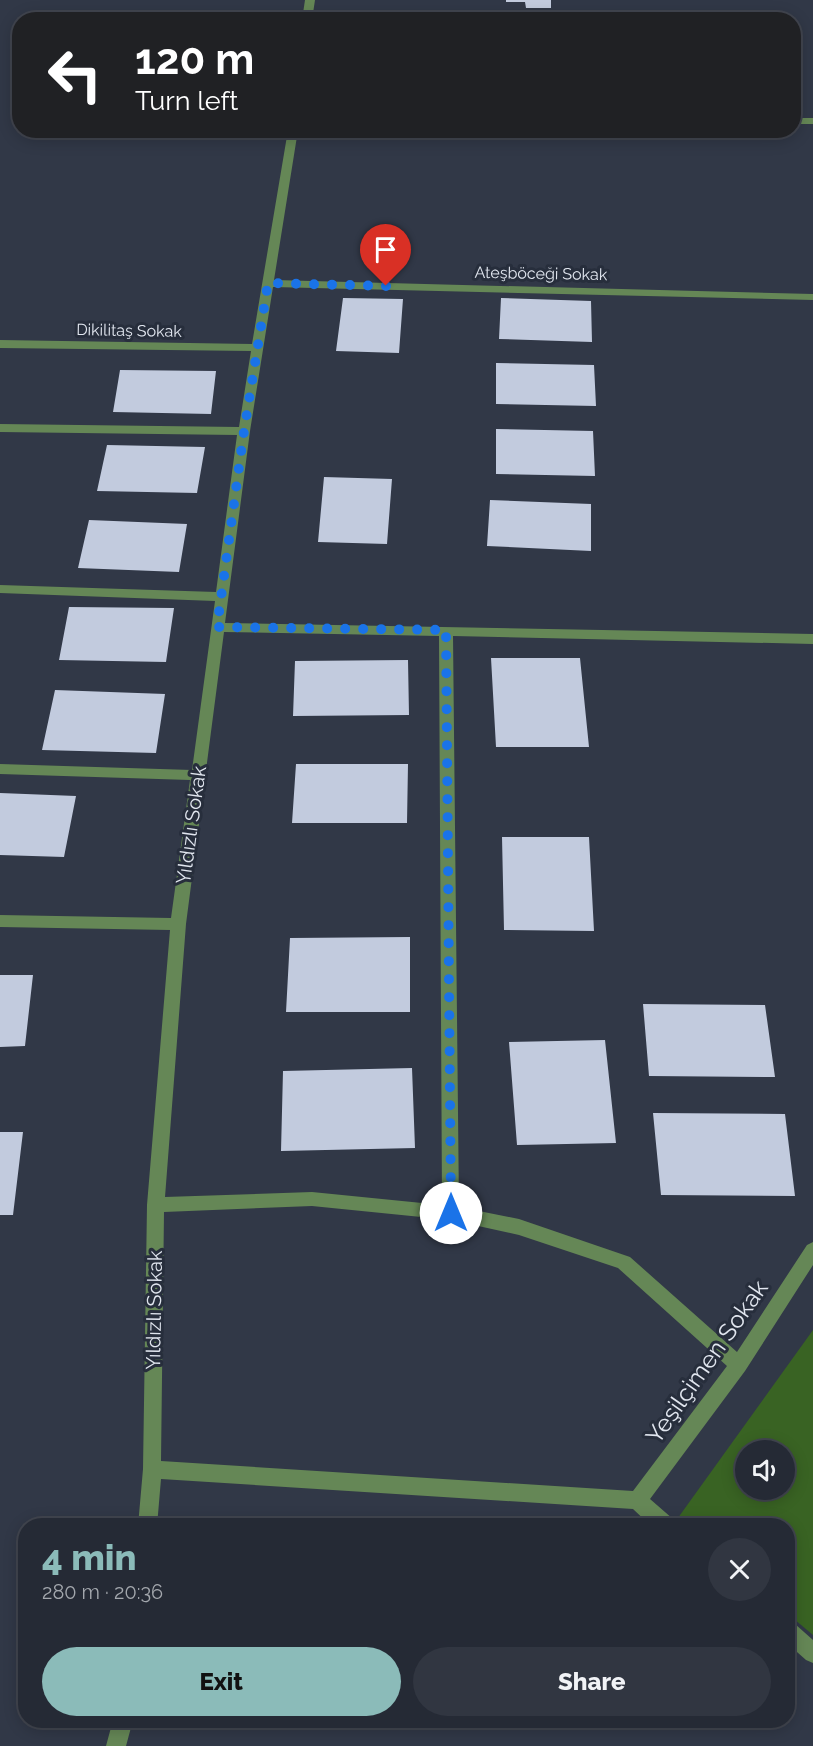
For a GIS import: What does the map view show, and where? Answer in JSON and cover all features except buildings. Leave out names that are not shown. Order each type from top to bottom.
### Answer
[{"type":"street","name":"Yıldızlı Sokak","points":[[148,1518],[152,1469],[156,1205],[178,924],[244,431],[292,138]]},
{"type":"street","name":"Ateşböceği Sokak","points":[[268,283],[813,297]]},
{"type":"street","name":"Dikilitaş Sokak","points":[[0,344],[257,348]]},
{"type":"street","points":[[0,428],[244,431]]},
{"type":"street","points":[[0,589],[221,597]]},
{"type":"street","points":[[217,627],[813,639]]},
{"type":"street","points":[[446,630],[451,1213]]},
{"type":"street","points":[[0,769],[198,775]]},
{"type":"street","points":[[0,921],[178,924]]},
{"type":"street","points":[[156,1205],[312,1199],[451,1213],[519,1227],[624,1262],[739,1365]]},
{"type":"street","name":"Yeşilçimen Sokak","points":[[637,1500],[739,1365],[813,1250]]},
{"type":"street","points":[[152,1469],[637,1500],[657,1518]]},
{"type":"street","points":[[795,1637],[813,1653]]},
{"type":"street","points":[[116,1746],[121,1728]]},
{"type":"green space","points":[[813,1330],[813,1635],[795,1620],[795,1518],[678,1518]]},
{"type":"route","points":[[386,286],[268,283],[244,431],[217,627],[446,630],[451,1213]]}]
